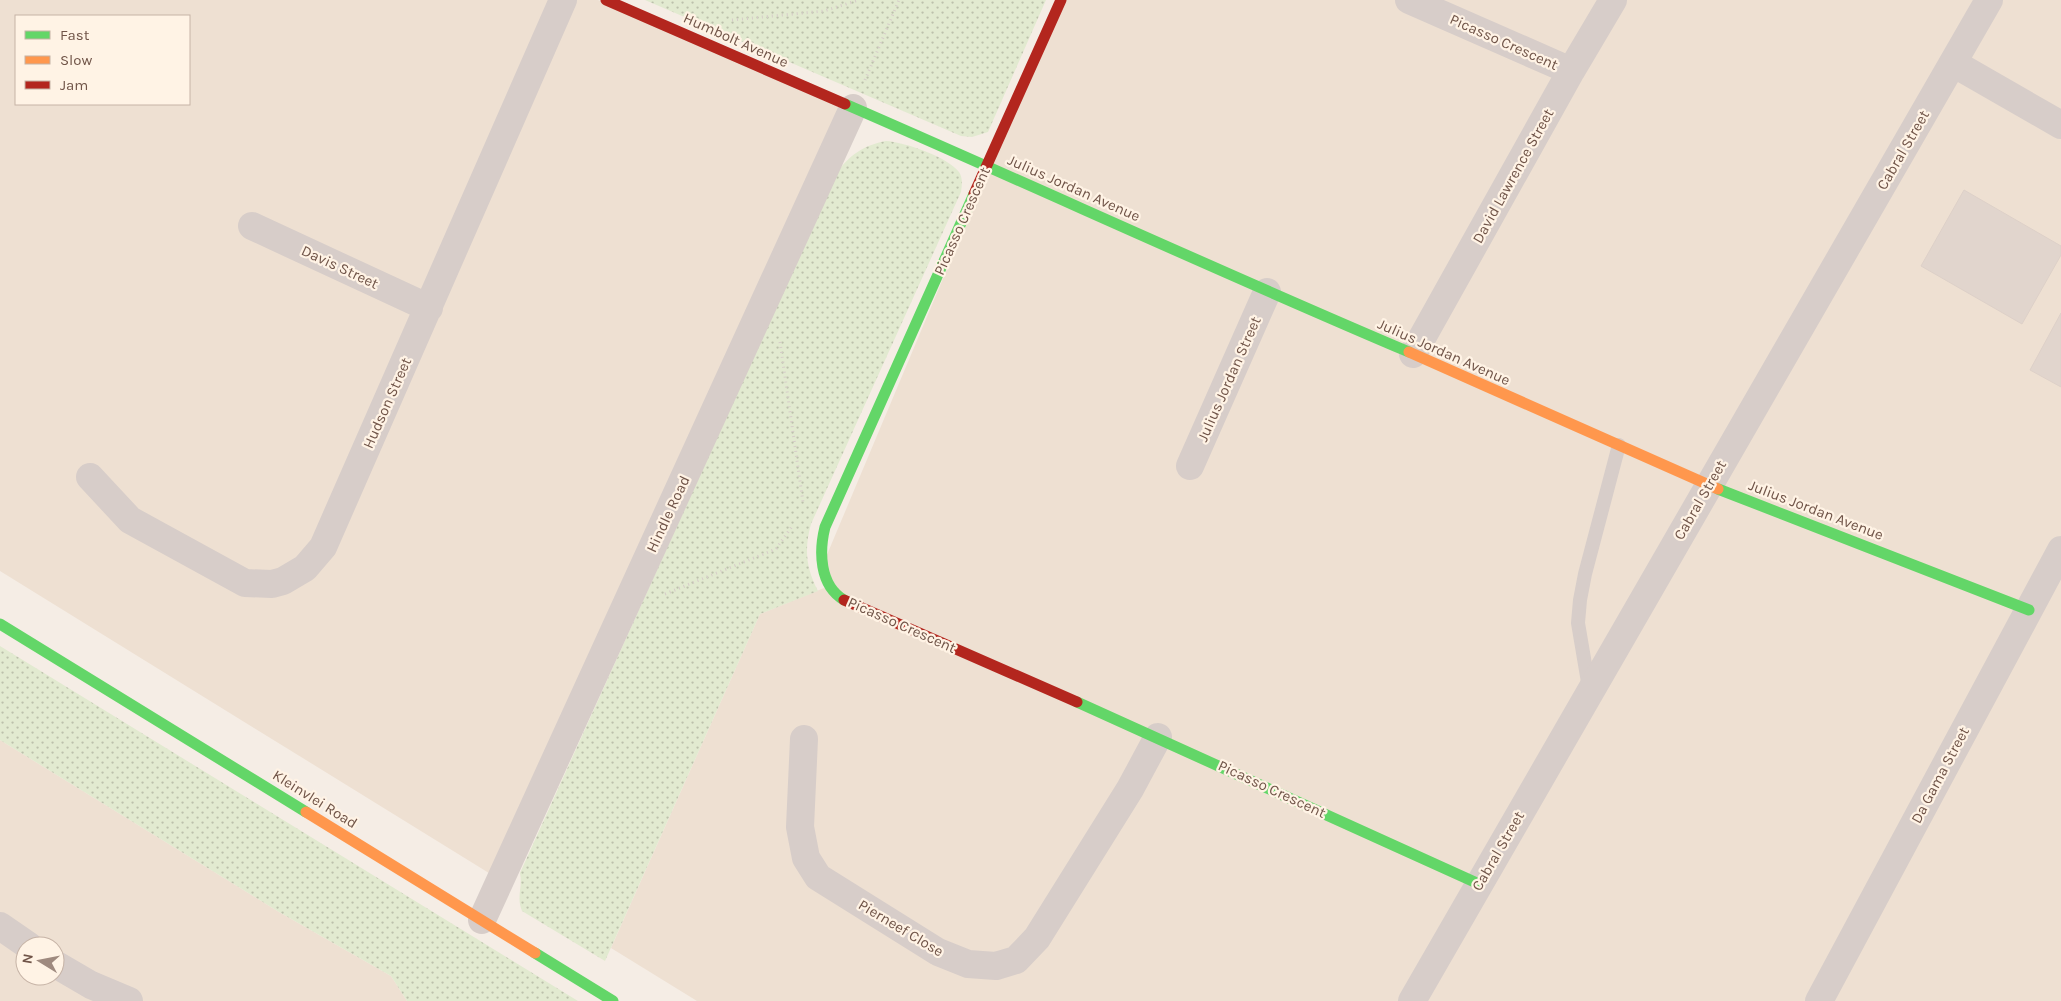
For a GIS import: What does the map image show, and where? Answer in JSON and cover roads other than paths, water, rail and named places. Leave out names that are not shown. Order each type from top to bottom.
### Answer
[{"type":"street","name":"Hudson Street","points":[[90,477],[130,520],[245,583],[272,584],[296,575],[314,560],[323,547],[562,0]]},
{"type":"street","name":"Humbolt Avenue","points":[[606,0],[853,108]]},
{"type":"street","name":"Picasso Crescent","points":[[1061,0],[825,527],[820,546],[820,559],[828,581],[841,599],[1158,737],[1478,884]]},
{"type":"street","name":"Picasso Crescent","points":[[1409,0],[1571,71]]},
{"type":"street","name":"David Lawrence Street","points":[[1414,354],[1571,71],[1613,0]]},
{"type":"street","name":"Cabral Street","points":[[1412,1001],[1989,0]]},
{"type":"street","points":[[1953,63],[2061,125]]},
{"type":"street","name":"Julius Jordan Avenue","points":[[853,108],[986,165],[1267,292],[1414,354],[1709,485],[2029,610]]},
{"type":"street","name":"Hindle Road","points":[[482,920],[853,108]]},
{"type":"street","name":"Davis Street","points":[[252,226],[428,308]]},
{"type":"street","name":"Julius Jordan Street","points":[[1190,466],[1267,292]]},
{"type":"street","name":"Da Gama Street","points":[[1819,1001],[2061,550]]},
{"type":"street","name":"Kleinvlei Road","points":[[0,624],[613,1001]]},
{"type":"street","name":"Pierneef Close","points":[[804,739],[800,827],[806,858],[818,877],[938,952],[968,964],[996,966],[1016,960],[1037,938],[1130,789],[1158,737]]},
{"type":"street","points":[[0,926],[15,936]]},
{"type":"street","points":[[65,970],[91,984],[130,1001]]},
{"type":"lane","points":[[1590,691],[1578,623],[1580,600],[1585,574],[1620,445]]}]
